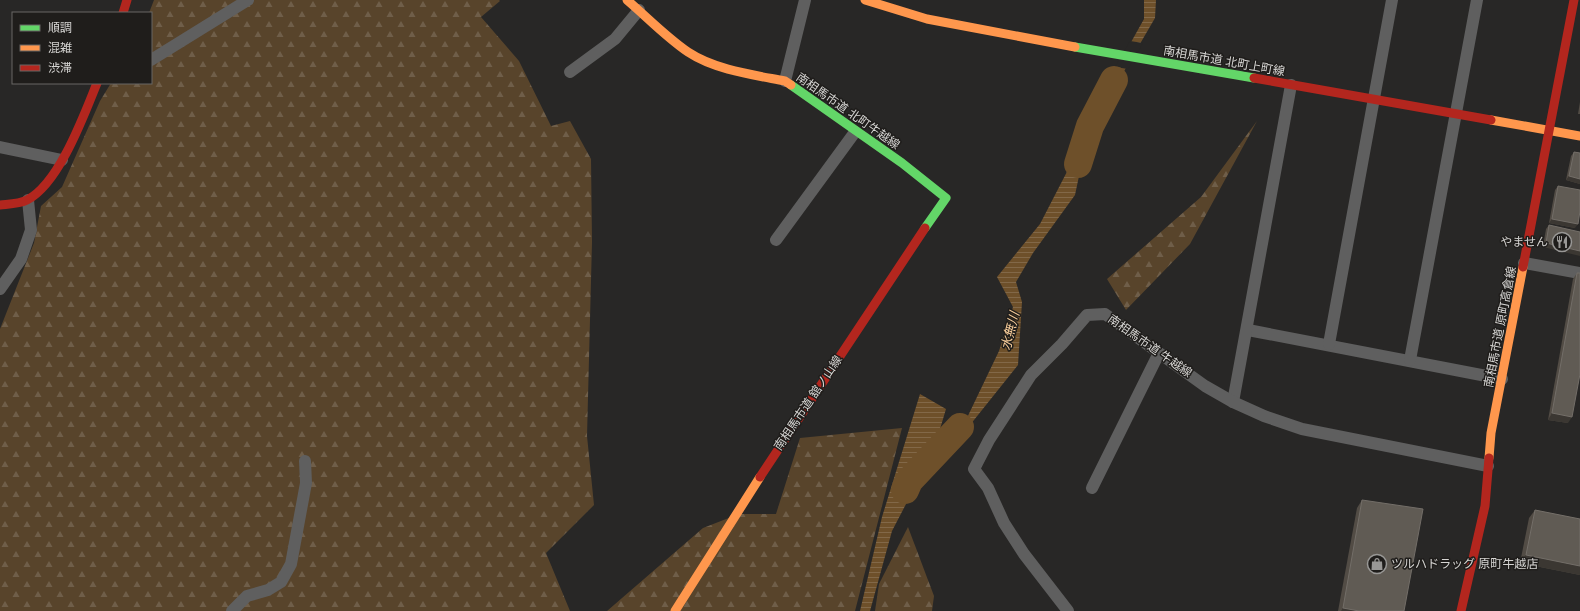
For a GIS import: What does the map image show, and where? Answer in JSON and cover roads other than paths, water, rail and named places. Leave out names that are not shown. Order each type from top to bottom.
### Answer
[{"type":"street","points":[[123,12],[127,0]]},
{"type":"street","points":[[152,59],[248,0]]},
{"type":"street","name":"南相馬市道 北町牛越線","points":[[627,0],[689,53],[702,59],[762,77],[785,81],[902,164],[946,198]]},
{"type":"street","points":[[785,81],[805,0]]},
{"type":"street","name":"南相馬市道 北町上町線","points":[[865,0],[927,19],[1054,43],[1580,136]]},
{"type":"street","points":[[1329,344],[1392,0]]},
{"type":"street","points":[[1410,360],[1457,114],[1476,0]]},
{"type":"street","name":"南相馬市道 原町高倉線","points":[[1461,611],[1485,506],[1491,433],[1574,0]]},
{"type":"street","points":[[570,72],[615,39],[639,10]]},
{"type":"street","points":[[0,206],[28,200],[54,175],[97,84]]},
{"type":"street","points":[[1233,402],[1248,330],[1291,85]]},
{"type":"street","points":[[776,240],[855,132]]},
{"type":"street","points":[[0,147],[62,160]]},
{"type":"street","name":"南相馬市道 舘ノ山線","points":[[675,611],[750,490],[946,198]]},
{"type":"street","points":[[0,289],[21,259],[31,230],[28,200]]},
{"type":"street","points":[[1524,263],[1580,273]]},
{"type":"street","name":"南相馬市道 牛越線","points":[[1068,611],[1024,554],[1004,523],[988,488],[974,469],[988,440],[1031,375],[1062,344],[1087,315],[1104,314],[1205,386],[1233,402],[1302,430],[1488,466]]},
{"type":"street","points":[[1248,330],[1329,344],[1502,379]]},
{"type":"street","points":[[1092,488],[1159,353]]},
{"type":"street","points":[[232,611],[247,596],[268,590],[281,582],[291,564],[306,483],[305,461]]},
{"type":"water","points":[[1144,0],[1156,0],[1155,18],[1098,116],[1093,110],[1144,19]]},
{"type":"water","points":[[1093,110],[1075,195],[1033,253],[1016,282],[1022,302],[1018,365],[954,445],[931,456],[892,531],[870,611],[860,611],[882,517],[920,394],[946,409],[934,449],[965,422],[999,351],[1013,307],[997,277],[1040,224],[1072,162]]},
{"type":"waterway","name":"水無川","points":[[1078,164],[1090,126],[1114,80]]},
{"type":"waterway","name":"水無川","points":[[905,490],[909,481],[960,427]]},
{"type":"place","name":"やません","points":[[1562,242]]},
{"type":"place","name":"ツルハドラッグ 原町牛越店","points":[[1377,564]]}]
